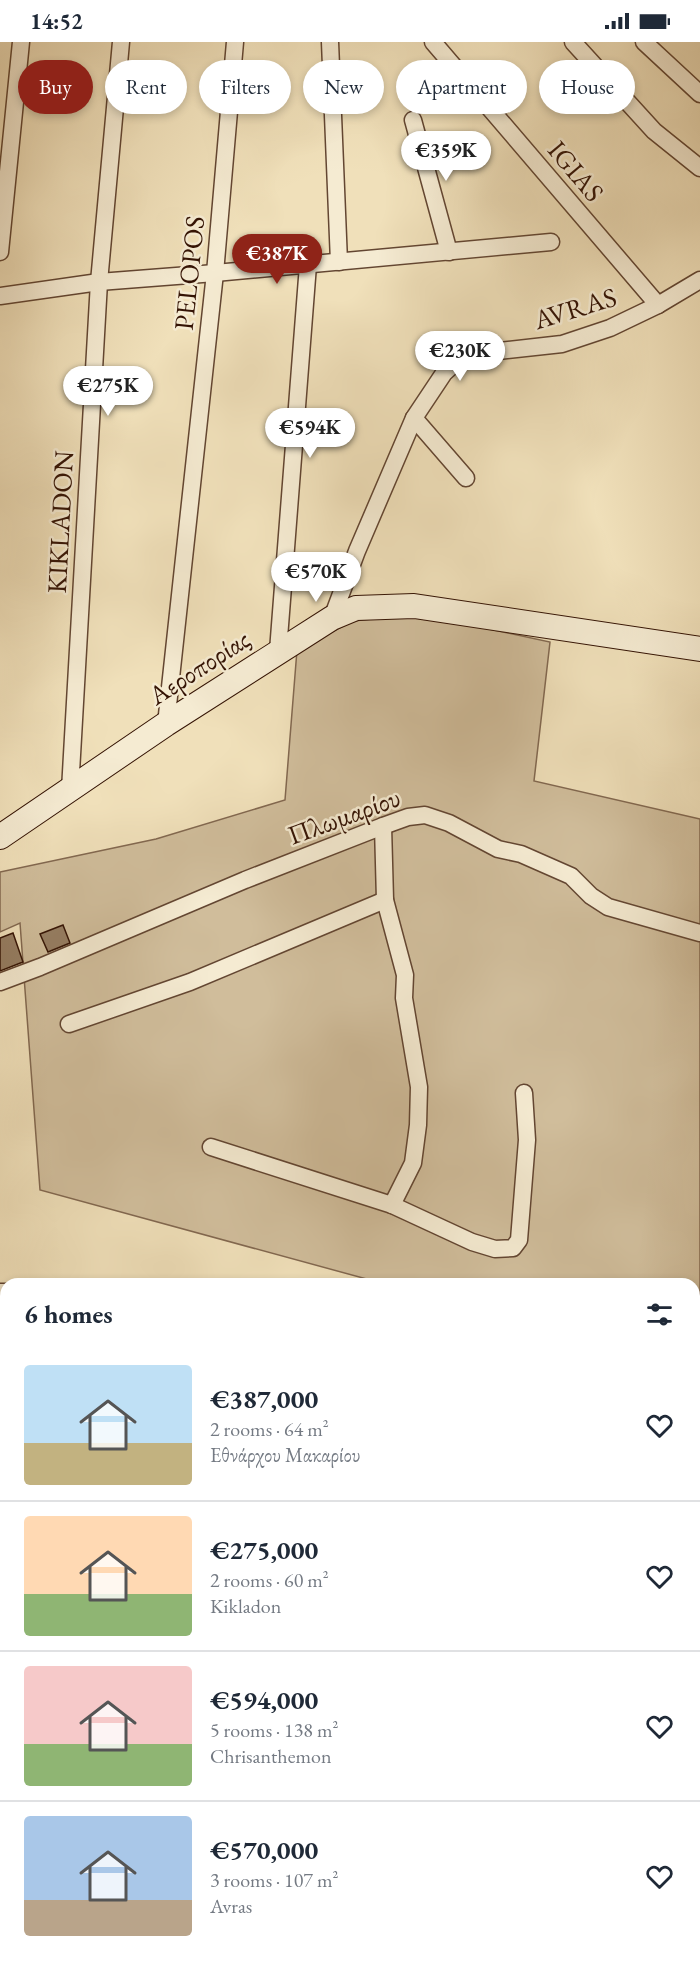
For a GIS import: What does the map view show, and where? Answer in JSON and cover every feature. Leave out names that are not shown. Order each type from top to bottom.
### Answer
[{"type":"street","points":[[0,252],[21,42]]},
{"type":"street","name":"KIKLADON","points":[[70,790],[99,282],[121,42]]},
{"type":"street","name":"PELOPOS","points":[[166,723],[215,273],[235,42]]},
{"type":"street","points":[[330,42],[339,262]]},
{"type":"street","name":"IGIAS","points":[[433,42],[658,305]]},
{"type":"street","points":[[573,42],[654,131],[700,168]]},
{"type":"street","points":[[644,42],[700,94]]},
{"type":"street","points":[[413,120],[449,252]]},
{"type":"street","points":[[0,296],[99,282],[550,242]]},
{"type":"street","points":[[278,651],[308,265]]},
{"type":"street","name":"AVRAS","points":[[332,618],[357,551],[414,418],[444,373],[455,363],[472,354],[562,344],[610,328],[658,305],[700,280]]},
{"type":"street","points":[[414,418],[466,478]]},
{"type":"street","name":"Αεροπορίας","points":[[0,837],[166,723],[278,651],[332,618],[357,608],[414,606],[700,649]]},
{"type":"street","name":"Πλωμαρίου","points":[[0,982],[245,880],[382,826],[408,817],[425,815],[441,820],[498,849],[521,854],[571,876],[591,896],[608,907],[700,933]]},
{"type":"street","points":[[382,826],[385,900],[405,975],[404,998],[419,1087],[418,1125],[413,1162],[393,1206]]},
{"type":"street","points":[[69,1024],[190,982],[385,900]]},
{"type":"street","points":[[211,1147],[393,1206],[472,1242],[495,1249],[513,1248],[519,1240],[527,1140],[524,1093]]},
{"type":"shaded area","points":[[418,614],[550,642],[534,781],[700,819],[700,1278],[363,1278],[40,1190],[20,923],[0,932],[0,872],[156,839],[285,800],[297,650],[353,621]]},
{"type":"building","points":[[63,925],[70,943],[48,952],[40,934]]},
{"type":"building","points":[[13,933],[23,962],[0,971],[0,938]]}]
